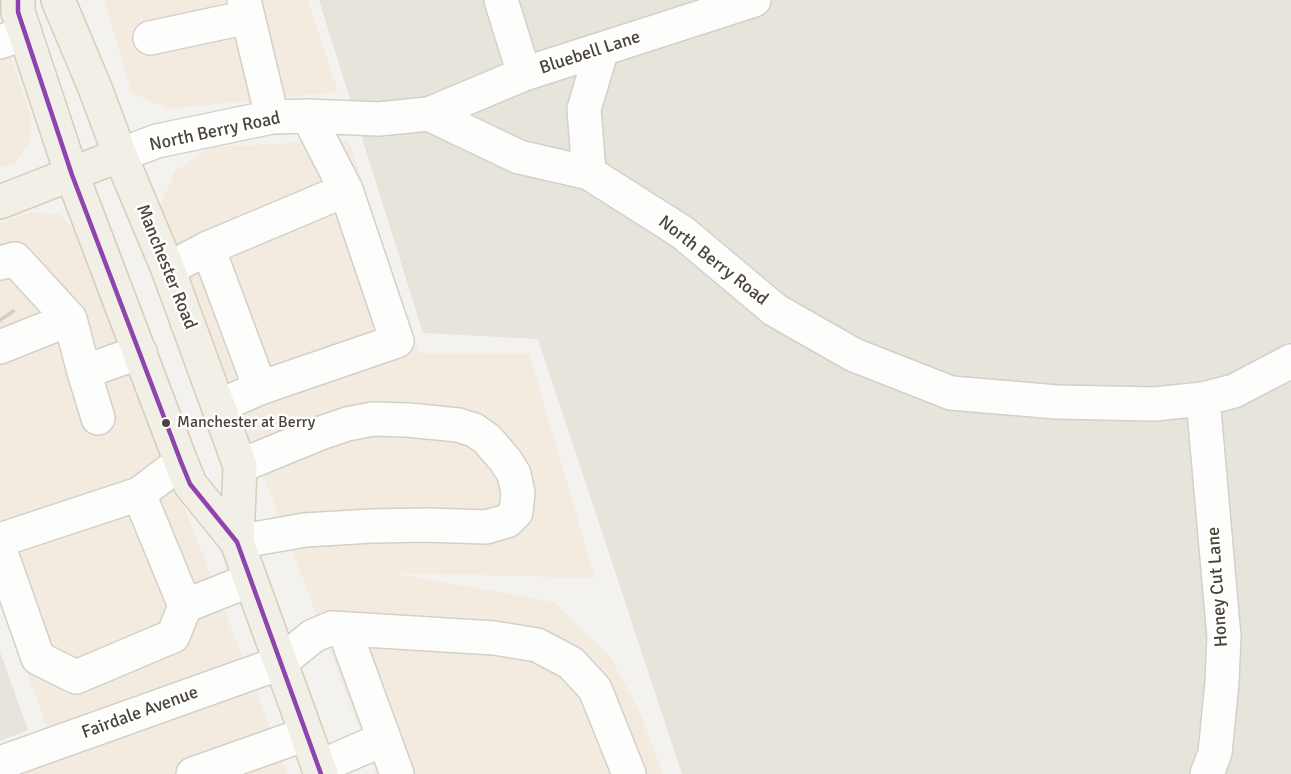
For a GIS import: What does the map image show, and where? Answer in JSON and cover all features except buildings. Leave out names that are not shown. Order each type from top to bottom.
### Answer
[{"type":"main road","name":"Manchester Road","points":[[18,0],[18,12],[12,38],[72,175],[190,484],[237,542],[320,771]]},
{"type":"main road","name":"Manchester Road","points":[[58,0],[168,269],[240,466],[237,542]]},
{"type":"main road","name":"North Berry Road","points":[[0,202],[120,155]]},
{"type":"street","points":[[501,0],[524,74]]},
{"type":"street","name":"Bluebell Lane","points":[[429,114],[524,74],[754,0]]},
{"type":"street","points":[[150,38],[246,8],[272,117]]},
{"type":"street","points":[[589,173],[584,109],[602,49]]},
{"type":"street","name":"North Berry Road","points":[[120,155],[156,142],[272,117],[378,118],[429,114],[519,157],[589,173],[682,232],[775,310],[854,355],[951,393],[1057,402],[1154,404],[1203,399],[1234,391],[1291,361]]},
{"type":"street","points":[[219,406],[260,388],[397,341],[346,190],[308,116]]},
{"type":"street","points":[[168,269],[208,248],[346,190]]},
{"type":"street","points":[[208,248],[260,388]]},
{"type":"street","points":[[0,264],[15,259],[70,319],[98,418]]},
{"type":"street","points":[[6,336],[70,319]]},
{"type":"street","points":[[84,372],[140,352]]},
{"type":"street","name":"Honey Cut Lane","points":[[1203,399],[1224,637],[1215,753],[1207,774]]},
{"type":"street","points":[[237,542],[305,530],[427,525],[486,527],[507,521],[516,512],[518,493],[514,474],[505,460],[487,439],[474,430],[458,425],[408,420],[373,419],[347,424],[240,466]]},
{"type":"street","points":[[0,540],[139,494],[181,462]]},
{"type":"street","points":[[139,494],[179,621]]},
{"type":"street","points":[[0,550],[38,658],[87,655],[179,621],[250,580]]},
{"type":"street","name":"Fairdale Avenue","points":[[0,763],[39,762],[280,663],[313,636],[332,628],[344,628],[494,638],[537,645],[572,663],[596,689],[629,774]]},
{"type":"street","points":[[344,628],[397,774]]},
{"type":"street","points":[[193,774],[306,734]]},
{"type":"street","points":[[320,771],[384,739]]},
{"type":"shaded area","points":[[104,0],[308,0],[338,92],[168,109],[132,93]]},
{"type":"shaded area","points":[[319,0],[1291,0],[1291,774],[682,774],[538,339],[423,333]]},
{"type":"shaded area","points":[[0,21],[31,118],[30,143],[16,162],[0,168]]},
{"type":"shaded area","points":[[349,140],[419,353],[529,353],[595,578],[392,573],[554,602],[610,656],[641,715],[663,774],[376,774],[160,206],[175,171],[212,147]]},
{"type":"shaded area","points":[[30,212],[60,214],[79,236],[288,774],[7,774],[56,752],[0,598],[0,223]]},
{"type":"shaded area","points":[[0,652],[28,730],[0,741]]},
{"type":"transit line","points":[[18,0],[18,12],[72,175],[181,462],[190,484],[237,542],[321,774]]},
{"type":"place","name":"Manchester at Berry","points":[[166,423]]}]
